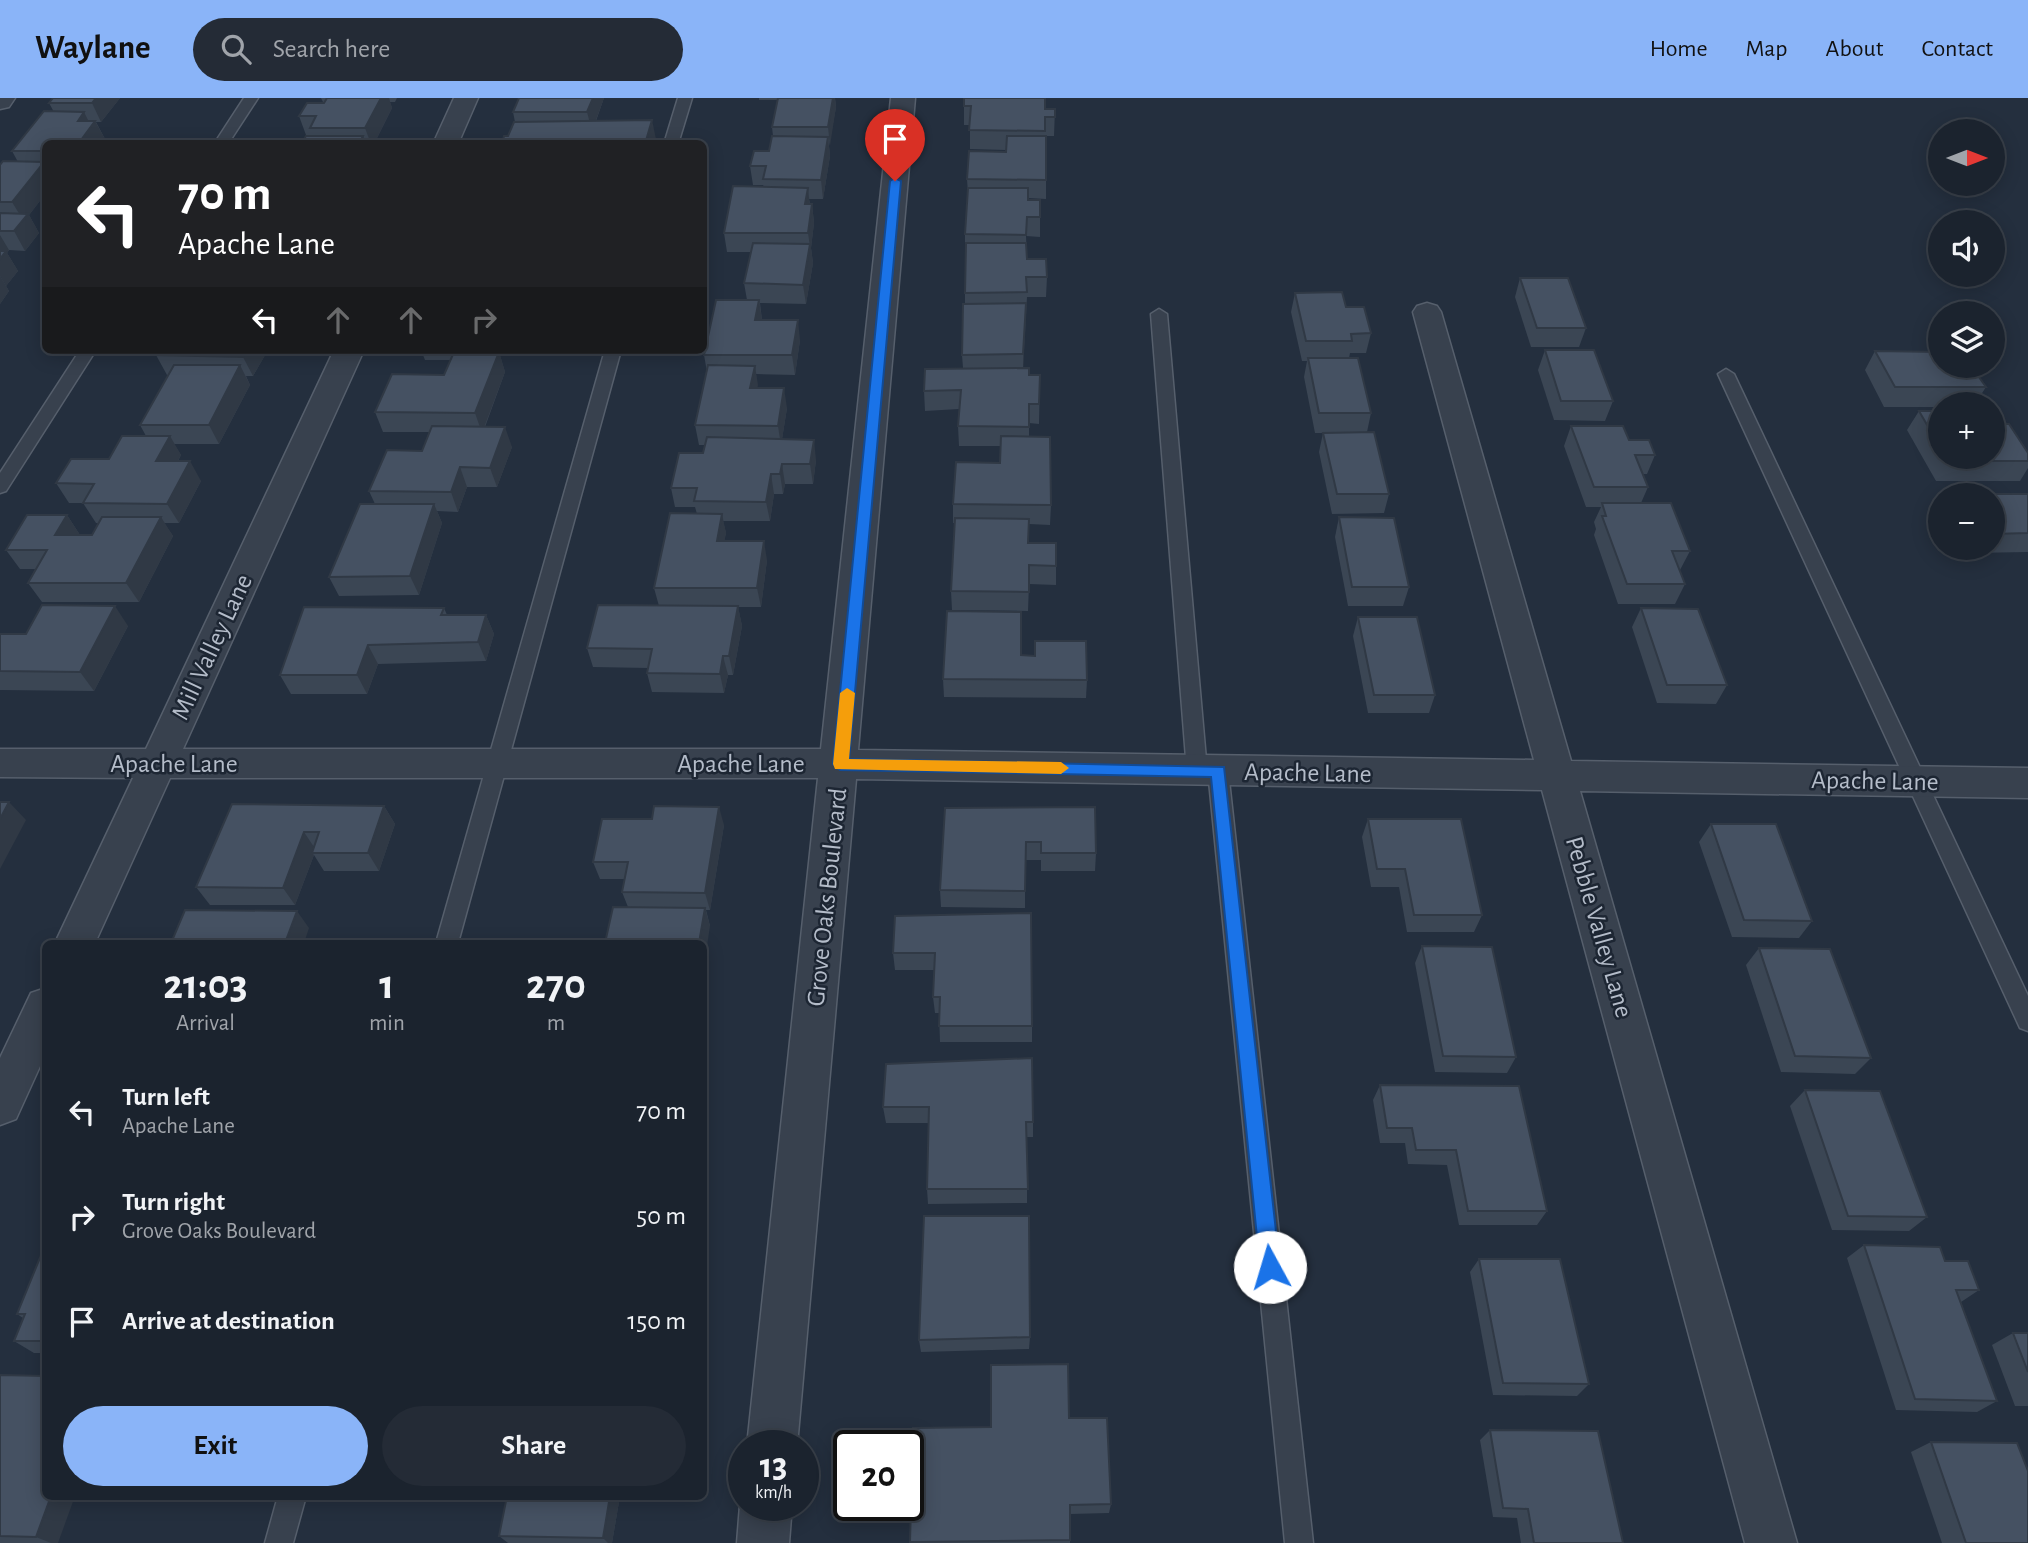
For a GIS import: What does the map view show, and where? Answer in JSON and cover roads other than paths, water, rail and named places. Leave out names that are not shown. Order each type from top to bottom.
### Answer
[{"type":"street","points":[[447,140],[466,98]]},
{"type":"street","name":"Grove Oaks Boulevard","points":[[774,1430],[903,98]]},
{"type":"street","name":"Pebble Valley Lane","points":[[1427,312],[1770,1543]]},
{"type":"street","name":"Mill Valley Lane","points":[[76,940],[347,354]]},
{"type":"street","name":"Apache Lane","points":[[0,763],[840,764],[1558,778],[2028,783]]},
{"type":"street","points":[[0,1105],[42,1015]]},
{"type":"street","points":[[763,1543],[765,1521]]},
{"type":"lane","points":[[224,140],[251,98]]},
{"type":"lane","points":[[672,140],[685,98]]},
{"type":"lane","points":[[1159,314],[1208,771],[1299,1543]]},
{"type":"lane","points":[[0,487],[85,354]]},
{"type":"lane","points":[[448,940],[613,354]]},
{"type":"lane","points":[[1726,374],[2028,1021]]},
{"type":"lane","points":[[279,1543],[291,1500]]}]
